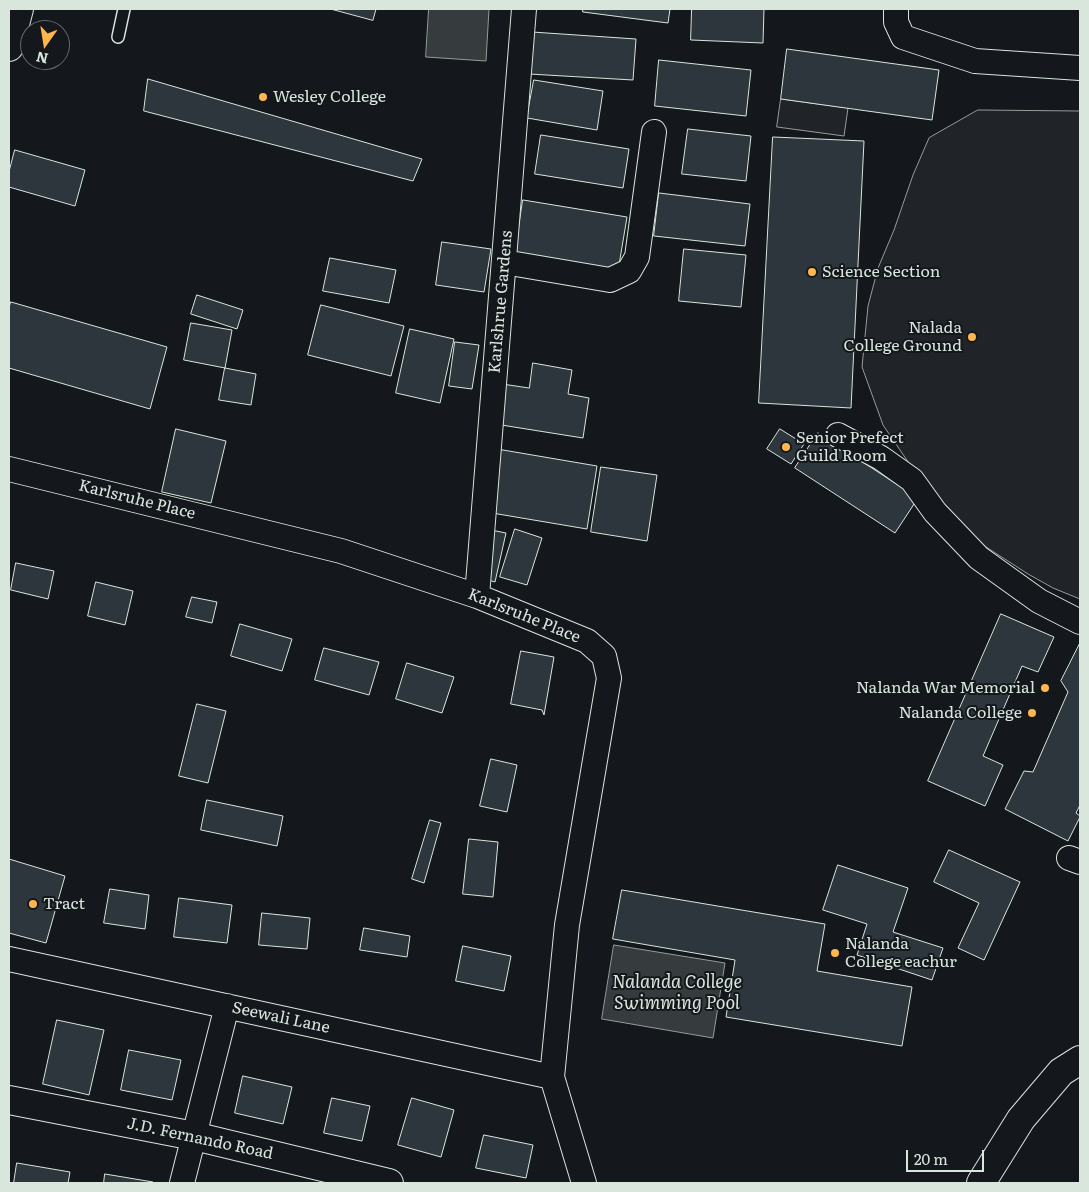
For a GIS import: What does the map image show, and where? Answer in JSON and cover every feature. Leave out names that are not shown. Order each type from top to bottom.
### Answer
[{"type":"main road","points":[[9,47],[19,9]]},
{"type":"main road","points":[[981,1183],[1021,1120],[1061,1072],[1080,1060]]},
{"type":"main road","name":"J.D. Fernando Road","points":[[9,1100],[194,1136],[390,1183]]},
{"type":"street","name":"Karlshrue Gardens","points":[[477,596],[524,9]]},
{"type":"street","points":[[896,15],[903,37],[975,61],[1080,68]]},
{"type":"street","points":[[504,262],[610,280],[629,271],[637,257],[654,132]]},
{"type":"street","points":[[838,435],[881,458],[912,480],[935,512],[979,558],[1039,601],[1080,622]]},
{"type":"street","name":"Karlsruhe Place","points":[[9,469],[341,550],[477,596],[587,641],[604,656],[609,678],[567,925],[552,1077],[584,1183]]},
{"type":"street","name":"Seewali Lane","points":[[9,959],[552,1077]]},
{"type":"street","points":[[182,1183],[227,1006]]},
{"type":"lane","points":[[118,37],[124,9]]},
{"type":"shaded area","points":[[781,99],[848,108],[844,136],[777,127]]},
{"type":"shaded area","name":"Nalada College Ground","points":[[978,110],[1080,111],[1080,599],[1053,588],[983,545],[949,511],[917,475],[883,425],[862,367],[868,306],[878,268],[929,138]]},
{"type":"water","points":[[429,9],[489,9],[486,61],[426,57]]},
{"type":"water","name":"Nalanda College Swimming Pool","points":[[614,945],[725,963],[713,1038],[602,1019]]},
{"type":"building","points":[[331,9],[376,9],[373,20]]},
{"type":"building","points":[[583,9],[670,9],[668,23],[583,12]]},
{"type":"building","points":[[692,9],[764,9],[763,43],[691,40]]},
{"type":"building","points":[[532,32],[636,39],[633,80],[529,74]]},
{"type":"building","points":[[787,49],[939,70],[932,120],[781,99]]},
{"type":"building","points":[[659,60],[751,70],[746,116],[655,106]]},
{"type":"building","points":[[148,79],[422,159],[413,181],[144,111]]},
{"type":"building","points":[[534,80],[603,91],[597,130],[527,118]]},
{"type":"building","points":[[688,129],[751,136],[746,181],[682,174]]},
{"type":"building","points":[[541,135],[629,149],[623,188],[535,174]]},
{"type":"building","name":"Science Section","points":[[773,137],[864,141],[851,408],[759,403]]},
{"type":"building","points":[[15,150],[85,170],[75,206],[9,187],[9,172]]},
{"type":"building","points":[[659,193],[750,204],[745,246],[654,236]]},
{"type":"building","points":[[523,200],[627,217],[618,271],[515,254]]},
{"type":"building","points":[[442,242],[491,249],[484,292],[436,285]]},
{"type":"building","points":[[684,249],[746,255],[741,307],[679,301]]},
{"type":"building","points":[[330,258],[396,270],[389,303],[323,291]]},
{"type":"building","points":[[197,295],[243,310],[237,329],[191,314]]},
{"type":"building","points":[[11,302],[167,347],[150,409],[9,368],[9,308]]},
{"type":"building","points":[[321,305],[404,326],[391,376],[308,355]]},
{"type":"building","points":[[191,323],[232,330],[225,368],[184,360]]},
{"type":"building","points":[[410,329],[454,339],[440,403],[396,393]]},
{"type":"building","points":[[455,342],[479,345],[472,389],[449,386]]},
{"type":"building","points":[[533,363],[572,370],[568,394],[589,398],[583,438],[495,424],[502,384],[529,388]]},
{"type":"building","points":[[225,368],[256,374],[251,405],[219,400]]},
{"type":"building","points":[[176,429],[226,441],[211,503],[162,492]]},
{"type":"building","name":"Senior Prefect Guild Room","points":[[780,429],[804,444],[791,464],[767,449]]},
{"type":"building","points":[[818,433],[918,498],[895,533],[795,468]]},
{"type":"building","points":[[497,449],[597,466],[587,529],[486,512]]},
{"type":"building","points":[[601,467],[657,475],[647,541],[591,532]]},
{"type":"building","points":[[515,529],[542,538],[527,585],[500,577]]},
{"type":"building","points":[[491,530],[506,533],[495,582],[481,578]]},
{"type":"building","points":[[16,563],[54,571],[48,599],[11,590]]},
{"type":"building","points":[[96,582],[133,591],[125,625],[88,616]]},
{"type":"building","points":[[192,597],[217,602],[212,623],[186,617]]},
{"type":"building","points":[[1001,614],[1054,637],[1038,672],[1022,666],[983,756],[1003,765],[985,806],[928,781]]},
{"type":"building","points":[[240,624],[292,639],[282,671],[231,656]]},
{"type":"building","points":[[1080,643],[1080,805],[1076,813],[1080,817],[1068,841],[1005,809],[1024,771],[1033,772],[1068,692],[1061,681]]},
{"type":"building","points":[[324,648],[379,662],[369,695],[315,680]]},
{"type":"building","points":[[521,651],[554,657],[544,715],[542,710],[511,704]]},
{"type":"building","points":[[407,663],[454,677],[442,713],[396,699]]},
{"type":"building","points":[[197,704],[226,711],[208,783],[179,776]]},
{"type":"building","points":[[491,759],[517,765],[507,812],[480,806]]},
{"type":"building","points":[[207,800],[283,816],[277,846],[201,830]]},
{"type":"building","points":[[430,820],[441,823],[424,883],[412,879]]},
{"type":"building","points":[[469,839],[498,842],[493,897],[463,894]]},
{"type":"building","points":[[949,850],[1020,882],[984,960],[958,948],[979,903],[934,882]]},
{"type":"building","name":"Tract","points":[[9,859],[65,876],[46,943],[9,933]]},
{"type":"building","points":[[838,865],[908,888],[893,932],[943,948],[932,980],[857,955],[867,924],[823,910]]},
{"type":"building","points":[[110,889],[149,895],[145,929],[104,923]]},
{"type":"building","points":[[622,890],[825,924],[817,971],[912,987],[902,1046],[726,1017],[735,960],[613,939]]},
{"type":"building","points":[[179,898],[232,905],[227,943],[174,937]]},
{"type":"building","points":[[262,913],[310,918],[307,949],[259,945]]},
{"type":"building","points":[[364,928],[410,936],[407,957],[360,950]]},
{"type":"building","points":[[463,946],[511,956],[504,991],[456,981]]},
{"type":"building","points":[[57,1020],[104,1030],[89,1095],[43,1084]]},
{"type":"building","points":[[129,1050],[181,1060],[172,1100],[121,1090]]},
{"type":"building","points":[[243,1076],[292,1087],[283,1124],[235,1113]]},
{"type":"building","points":[[332,1098],[370,1106],[362,1141],[324,1133]]},
{"type":"building","points":[[412,1098],[454,1110],[441,1157],[398,1145]]},
{"type":"building","points":[[484,1135],[533,1145],[526,1178],[476,1168]]},
{"type":"building","points":[[17,1163],[70,1172],[68,1183],[14,1183]]},
{"type":"building","points":[[105,1174],[153,1182],[153,1183],[104,1183]]},
{"type":"place","name":"Wesley College","points":[[263,97]]},
{"type":"place","name":"Science Section","points":[[812,272]]},
{"type":"place","name":"Nalada College Ground","points":[[972,337]]},
{"type":"place","name":"Senior Prefect Guild Room","points":[[786,447]]},
{"type":"place","name":"Nalanda War Memorial","points":[[1045,688]]},
{"type":"place","name":"Nalanda College","points":[[1032,713]]},
{"type":"place","name":"Tract","points":[[33,904]]},
{"type":"place","name":"Nalanda College eachur","points":[[835,953]]}]
